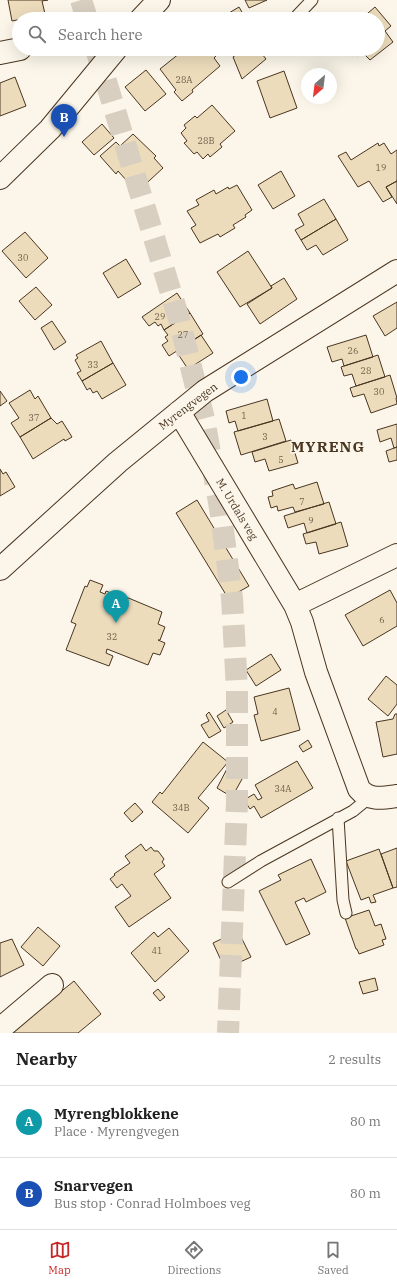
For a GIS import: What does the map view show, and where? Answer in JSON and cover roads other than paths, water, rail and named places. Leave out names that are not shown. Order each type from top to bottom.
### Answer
[{"type":"street","points":[[148,12],[159,0]]},
{"type":"street","points":[[0,54],[12,51]]},
{"type":"street","points":[[0,178],[50,129],[110,56]]},
{"type":"street","name":"Myrengvegen","points":[[0,569],[118,462],[179,412],[238,369],[397,271]]},
{"type":"street","name":"M. Urdals veg","points":[[179,412],[295,605],[302,622],[316,672],[355,782],[364,795],[370,797]]},
{"type":"street","points":[[295,605],[397,555]]},
{"type":"street","points":[[370,797],[380,798],[397,796]]},
{"type":"street","points":[[0,1029],[52,985]]},
{"type":"lane","points":[[301,12],[312,0]]},
{"type":"lane","points":[[228,882],[261,861],[353,811],[370,797]]},
{"type":"lane","points":[[338,818],[343,900],[346,913]]},
{"type":"tunnel","points":[[81,0],[85,12]]},
{"type":"tunnel","points":[[98,56],[179,319],[204,419],[220,508],[232,598],[237,690],[237,802],[228,1033]]},
{"type":"place","name":"Snarvegen","points":[[64,137]]},
{"type":"place","name":"Myrengblokkene","points":[[116,623]]},
{"type":"district","name":"MYRENG","points":[[328,446]]}]
